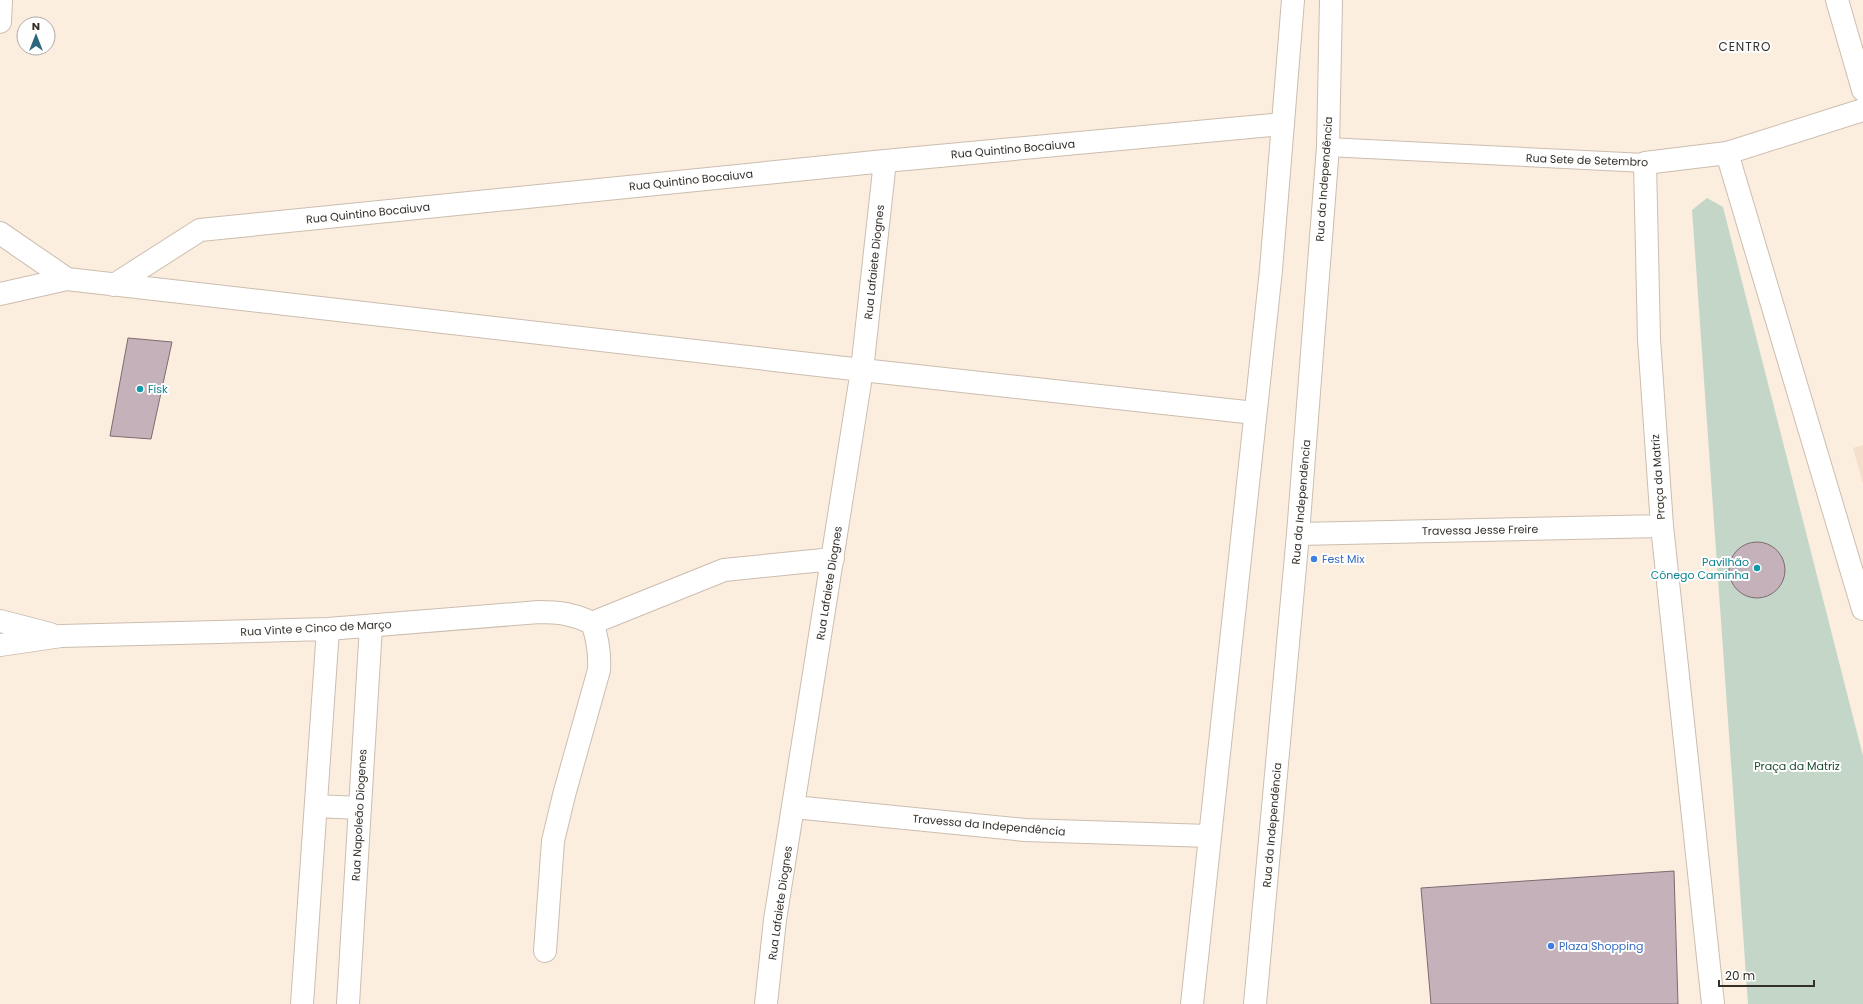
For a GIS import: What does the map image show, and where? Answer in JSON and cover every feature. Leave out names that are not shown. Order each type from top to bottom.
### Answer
[{"type":"main road","points":[[0,22],[1,0]]},
{"type":"main road","points":[[1192,1004],[1271,270],[1293,0]]},
{"type":"main road","name":"Rua da Independência","points":[[1255,1004],[1298,534],[1328,147],[1331,0]]},
{"type":"main road","points":[[1838,0],[1863,90]]},
{"type":"main road","name":"Rua Sete de Setembro","points":[[1645,163],[1727,153],[1863,110]]},
{"type":"main road","name":"Rua Quintino Bocaiuva","points":[[114,285],[200,230],[885,161],[1283,124]]},
{"type":"main road","points":[[1727,153],[1863,609]]},
{"type":"main road","name":"Rua Lafaiete Diognes","points":[[766,1004],[776,920],[862,370],[885,161]]},
{"type":"main road","name":"Praça da Matriz","points":[[1645,163],[1650,340],[1662,526],[1713,1004]]},
{"type":"main road","points":[[0,232],[67,279]]},
{"type":"main road","points":[[0,294],[67,279],[862,370],[1255,413]]},
{"type":"main road","name":"Travessa Jesse Freire","points":[[1298,534],[1662,526]]},
{"type":"main road","points":[[545,951],[553,841],[564,795],[599,670],[600,653],[592,623],[724,570],[833,559]]},
{"type":"main road","name":"Rua Vinte e Cinco de Março","points":[[0,645],[61,636],[328,630],[539,612],[565,613],[578,616],[592,623]]},
{"type":"main road","name":"Rua Vinte e Cinco de Março","points":[[0,621],[61,636]]},
{"type":"main road","name":"Rua Napoleão Diogenes","points":[[348,1004],[371,626]]},
{"type":"main road","points":[[302,1004],[328,630]]},
{"type":"main road","points":[[316,806],[360,808]]},
{"type":"main road","name":"Travessa da Independência","points":[[794,807],[1025,830],[1209,836]]},
{"type":"lane","name":"Rua Sete de Setembro","points":[[1328,147],[1645,163]]},
{"type":"shaded area","points":[[1863,445],[1863,484],[1853,448]]},
{"type":"green space","name":"Praça da Matriz","points":[[1707,198],[1723,207],[1863,756],[1863,1004],[1748,1004],[1692,210]]},
{"type":"building","name":"Fisk","points":[[128,338],[172,342],[151,439],[110,436]]},
{"type":"building","name":"Pavilhão Cônego Caminha","points":[[1751,542],[1763,542],[1773,546],[1781,554],[1785,564],[1785,576],[1781,586],[1773,594],[1763,598],[1751,598],[1741,594],[1733,586],[1729,576],[1729,564],[1733,554],[1741,546]]},
{"type":"building","name":"Plaza Shopping","points":[[1674,871],[1678,1004],[1431,1004],[1421,888]]},
{"type":"place","name":"Fisk","points":[[140,389]]},
{"type":"place","name":"Fest Mix","points":[[1314,559]]},
{"type":"place","name":"Pavilhão Cônego Caminha","points":[[1757,568]]},
{"type":"place","name":"Plaza Shopping","points":[[1551,946]]},
{"type":"district","name":"CENTRO","points":[[1745,47]]}]
